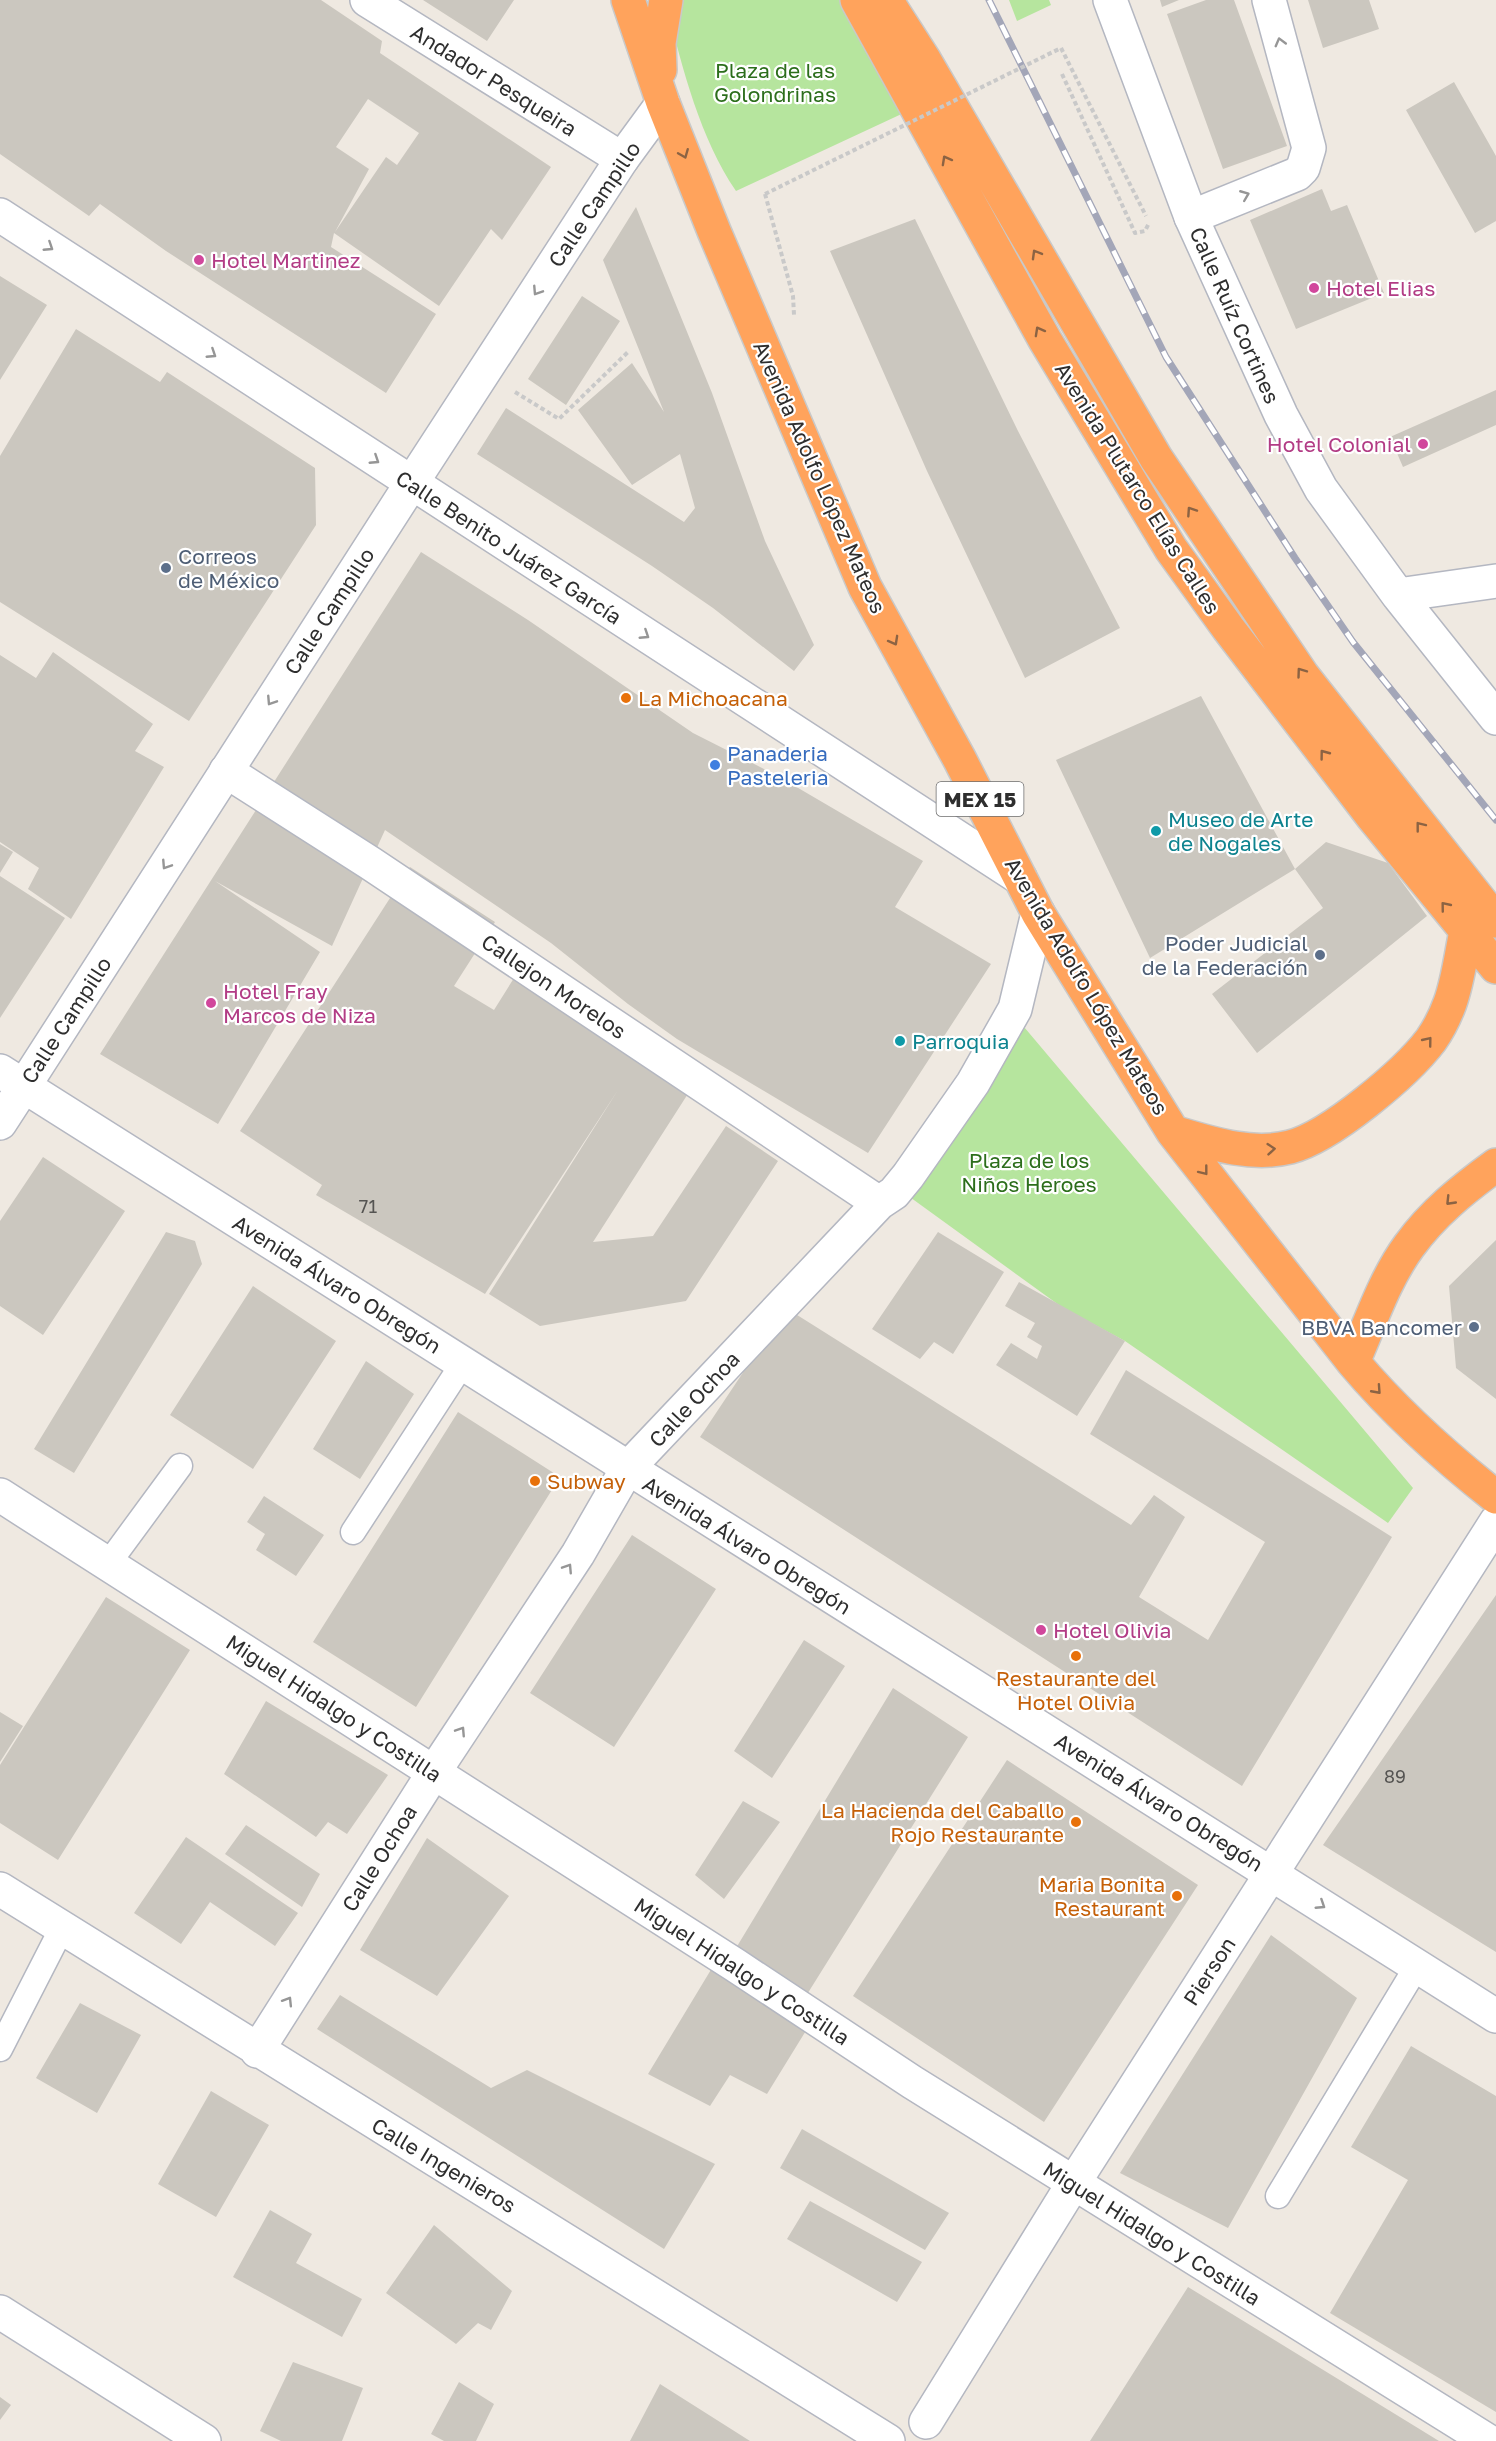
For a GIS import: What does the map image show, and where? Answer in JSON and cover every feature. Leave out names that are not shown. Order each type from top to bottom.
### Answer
[{"type":"highway","name":"Avenida Adolfo López Mateos","points":[[628,0],[662,98],[714,231],[865,587],[960,760],[1038,913],[1173,1132],[1353,1362],[1380,1393],[1444,1456],[1496,1497]]},
{"type":"highway","points":[[662,98],[659,43],[666,0]]},
{"type":"highway","name":"Avenida Plutarco Elías Calles","points":[[857,0],[1045,340],[1171,549],[1228,628],[1372,816],[1481,926],[1496,967]]},
{"type":"highway","points":[[886,0],[925,61],[1156,458],[1304,676],[1481,926],[1450,1002],[1431,1039],[1367,1100],[1322,1133],[1290,1147],[1263,1150],[1223,1147],[1173,1132]]},
{"type":"highway","points":[[1353,1362],[1380,1300],[1408,1247],[1454,1196],[1496,1165]]},
{"type":"street","name":"Andador Pesqueira","points":[[367,0],[622,159]]},
{"type":"street","name":"Calle Ruíz Cortines","points":[[1110,0],[1191,217],[1281,414],[1321,489],[1398,596],[1496,718]]},
{"type":"street","points":[[1191,217],[1297,174],[1306,161],[1309,148],[1269,0]]},
{"type":"street","name":"Calle Campillo","points":[[0,1123],[12,1078],[226,771],[662,98]]},
{"type":"street","name":"Calle Benito Juárez García","points":[[0,215],[1020,878]]},
{"type":"street","points":[[1398,596],[1496,581]]},
{"type":"street","name":"Callejon Morelos","points":[[226,771],[370,863],[879,1203]]},
{"type":"street","name":"Calle Ochoa","points":[[257,2051],[434,1772],[578,1554],[627,1469],[879,1203],[894,1193],[973,1083],[1015,1009],[1038,913]]},
{"type":"street","name":"Avenida Álvaro Obregón","points":[[12,1078],[627,1469],[1496,2016]]},
{"type":"street","name":"Miguel Hidalgo y Costilla","points":[[0,1495],[1073,2184],[1488,2441]]},
{"type":"street","name":"Pierson","points":[[926,2422],[1073,2184],[1496,1522]]},
{"type":"street","name":"Calle Ingenieros","points":[[0,1889],[257,2051],[458,2172],[888,2441]]},
{"type":"street","points":[[0,2312],[204,2441]]},
{"type":"lane","points":[[353,1533],[463,1363]]},
{"type":"lane","points":[[108,1564],[180,1466]]},
{"type":"lane","points":[[0,2049],[62,1928]]},
{"type":"lane","points":[[1278,2196],[1417,1966]]},
{"type":"path","points":[[765,194],[1061,48],[1150,224],[1145,231],[1135,233],[1062,74]]},
{"type":"path","points":[[484,373],[559,420],[628,352]]},
{"type":"green space","name":"Plaza de las Golondrinas","points":[[671,0],[849,0],[908,111],[736,191],[712,149],[694,103],[667,8]]},
{"type":"green space","points":[[1009,0],[1049,0],[1051,5],[1017,21]]},
{"type":"green space","name":"Plaza de los Niños Heroes","points":[[1019,1021],[1413,1488],[1388,1523],[1125,1341],[1063,1308],[907,1195]]},
{"type":"building","points":[[0,0],[321,0],[382,41],[380,53],[551,167],[502,240],[491,229],[439,306],[334,233],[331,247],[436,314],[386,393],[166,251],[100,204],[89,216],[0,154]],"holes":[[[368,99],[419,133],[397,165],[386,157],[335,232],[369,169],[336,147]]]},
{"type":"building","points":[[423,0],[514,0],[487,41]]},
{"type":"building","points":[[1160,0],[1179,0],[1162,7]]},
{"type":"building","points":[[1206,0],[1234,0],[1287,146],[1223,169],[1167,14]]},
{"type":"building","points":[[1308,0],[1369,0],[1379,29],[1323,48]]},
{"type":"building","points":[[1454,82],[1496,156],[1496,221],[1475,233],[1406,110]]},
{"type":"building","points":[[1322,189],[1331,211],[1347,205],[1384,293],[1296,329],[1250,220]]},
{"type":"building","points":[[636,207],[712,393],[765,541],[814,645],[794,671],[713,608],[652,566],[477,454],[506,408],[684,522],[695,508],[680,454],[632,485],[578,410],[632,363],[664,412],[603,260]]},
{"type":"building","points":[[915,219],[1018,431],[1120,628],[1025,678],[927,471],[830,251]]},
{"type":"building","points":[[0,276],[47,305],[0,380]]},
{"type":"building","points":[[582,296],[620,321],[566,405],[528,379]]},
{"type":"building","name":"Correos de México","points":[[76,329],[160,382],[167,372],[315,468],[316,525],[189,721],[0,602],[0,456]]},
{"type":"building","points":[[1496,390],[1496,425],[1403,467],[1390,437]]},
{"type":"building","points":[[421,552],[528,620],[693,733],[776,775],[923,861],[895,907],[991,964],[868,1153],[677,1039],[628,1004],[551,943],[385,830],[332,946],[215,881],[320,952],[218,1124],[100,1054]]},
{"type":"building","points":[[53,652],[153,724],[135,751],[164,767],[71,919],[28,889],[39,868],[0,842],[0,655],[36,678]]},
{"type":"building","points":[[1201,696],[1295,869],[1150,958],[1056,760]]},
{"type":"building","name":"Poder Judicial de la Federación","points":[[1326,842],[1388,863],[1427,916],[1257,1053],[1212,994],[1323,908],[1295,869]]},
{"type":"building","points":[[0,844],[13,852],[0,873]]},
{"type":"building","points":[[410,867],[495,922],[454,986],[494,1010],[519,970],[700,1075],[593,1242],[653,1236],[726,1126],[778,1161],[686,1301],[540,1326],[489,1294],[618,1090],[485,1294],[316,1195],[322,1185],[240,1131]]},
{"type":"building","points":[[0,876],[65,918],[0,1018]]},
{"type":"building","points":[[43,1157],[125,1211],[43,1335],[0,1306],[0,1221]]},
{"type":"building","points":[[166,1232],[195,1241],[202,1264],[74,1473],[34,1449]]},
{"type":"building","points":[[938,1232],[1004,1272],[953,1354],[934,1342],[920,1359],[872,1329]]},
{"type":"building","name":"BBVA Bancomer","points":[[1496,1240],[1496,1399],[1456,1368],[1449,1286]]},
{"type":"building","points":[[1019,1282],[1125,1341],[1077,1416],[996,1365],[1011,1343],[1037,1359],[1042,1346],[1027,1337],[1035,1323],[1005,1306]]},
{"type":"building","points":[[253,1286],[336,1341],[253,1469],[170,1415]]},
{"type":"building","points":[[786,1308],[1131,1525],[1154,1495],[1185,1517],[1139,1597],[1208,1640],[1265,1542],[1090,1434],[1126,1370],[1392,1537],[1242,1786],[700,1437]]},
{"type":"building","points":[[366,1361],[414,1394],[360,1479],[313,1449]]},
{"type":"building","points":[[458,1412],[560,1477],[416,1707],[313,1642]]},
{"type":"building","points":[[264,1496],[324,1535],[296,1576],[256,1550],[265,1534],[247,1522]]},
{"type":"building","points":[[632,1535],[716,1589],[614,1747],[530,1693]]},
{"type":"building","points":[[1496,1595],[1496,1952],[1323,1845]]},
{"type":"building","points":[[106,1597],[190,1650],[58,1860],[0,1823],[0,1765]]},
{"type":"building","points":[[804,1640],[845,1666],[772,1778],[734,1751]]},
{"type":"building","points":[[893,1688],[968,1737],[806,1996],[733,1953]]},
{"type":"building","points":[[266,1701],[388,1775],[347,1834],[328,1822],[316,1837],[224,1774]]},
{"type":"building","points":[[0,1712],[23,1726],[0,1762]]},
{"type":"building","points":[[1007,1760],[1198,1885],[1044,2122],[853,1996]]},
{"type":"building","points":[[743,1801],[780,1822],[724,1899],[695,1875]]},
{"type":"building","points":[[246,1825],[320,1874],[302,1907],[225,1854]]},
{"type":"building","points":[[186,1837],[298,1913],[275,1946],[210,1902],[181,1944],[134,1913]]},
{"type":"building","points":[[427,1838],[509,1896],[437,1996],[360,1950]]},
{"type":"building","points":[[1271,1935],[1357,1998],[1228,2228],[1120,2173]]},
{"type":"building","points":[[712,1968],[807,2029],[767,2094],[730,2075],[710,2106],[648,2074]]},
{"type":"building","points":[[340,1995],[491,2088],[527,2070],[715,2164],[664,2249],[317,2029]]},
{"type":"building","points":[[80,2003],[141,2035],[97,2113],[36,2078]]},
{"type":"building","points":[[1411,2046],[1496,2096],[1496,2412],[1330,2313],[1408,2180],[1351,2147]]},
{"type":"building","points":[[211,2091],[269,2125],[216,2217],[158,2184]]},
{"type":"building","points":[[802,2129],[949,2213],[925,2250],[780,2168]]},
{"type":"building","points":[[810,2201],[922,2262],[897,2302],[787,2239]]},
{"type":"building","points":[[270,2210],[312,2234],[296,2263],[362,2299],[342,2337],[233,2277]]},
{"type":"building","points":[[434,2225],[512,2291],[491,2330],[478,2323],[456,2344],[386,2293]]},
{"type":"building","points":[[1188,2287],[1439,2441],[1090,2441]]},
{"type":"building","points":[[293,2362],[363,2388],[342,2441],[281,2441],[260,2431]]},
{"type":"building","points":[[459,2382],[494,2404],[476,2441],[444,2441],[431,2434]]},
{"type":"building","points":[[660,2384],[750,2441],[630,2441]]},
{"type":"building","points":[[0,2397],[11,2405],[0,2420]]},
{"type":"railway","points":[[989,0],[1166,357],[1295,558],[1353,642],[1496,820]]},
{"type":"place","name":"Hotel Martinez","points":[[199,260]]},
{"type":"place","name":"Hotel Elias","points":[[1314,288]]},
{"type":"place","name":"Hotel Colonial","points":[[1423,444]]},
{"type":"place","name":"Correos de México","points":[[166,568]]},
{"type":"place","name":"La Michoacana","points":[[626,698]]},
{"type":"place","name":"Panaderia Pasteleria","points":[[715,765]]},
{"type":"place","name":"Museo de Arte de Nogales","points":[[1156,831]]},
{"type":"place","name":"Poder Judicial de la Federación","points":[[1320,955]]},
{"type":"place","name":"Hotel Fray Marcos de Niza","points":[[211,1003]]},
{"type":"place","name":"Parroquia","points":[[900,1041]]},
{"type":"place","name":"BBVA Bancomer","points":[[1474,1327]]},
{"type":"place","name":"Subway","points":[[535,1481]]},
{"type":"place","name":"Hotel Olivia","points":[[1041,1630]]},
{"type":"place","name":"Restaurante del Hotel Olivia","points":[[1076,1656]]},
{"type":"place","name":"La Hacienda del Caballo Rojo Restaurante","points":[[1076,1822]]},
{"type":"place","name":"Maria Bonita Restaurant","points":[[1177,1896]]}]
